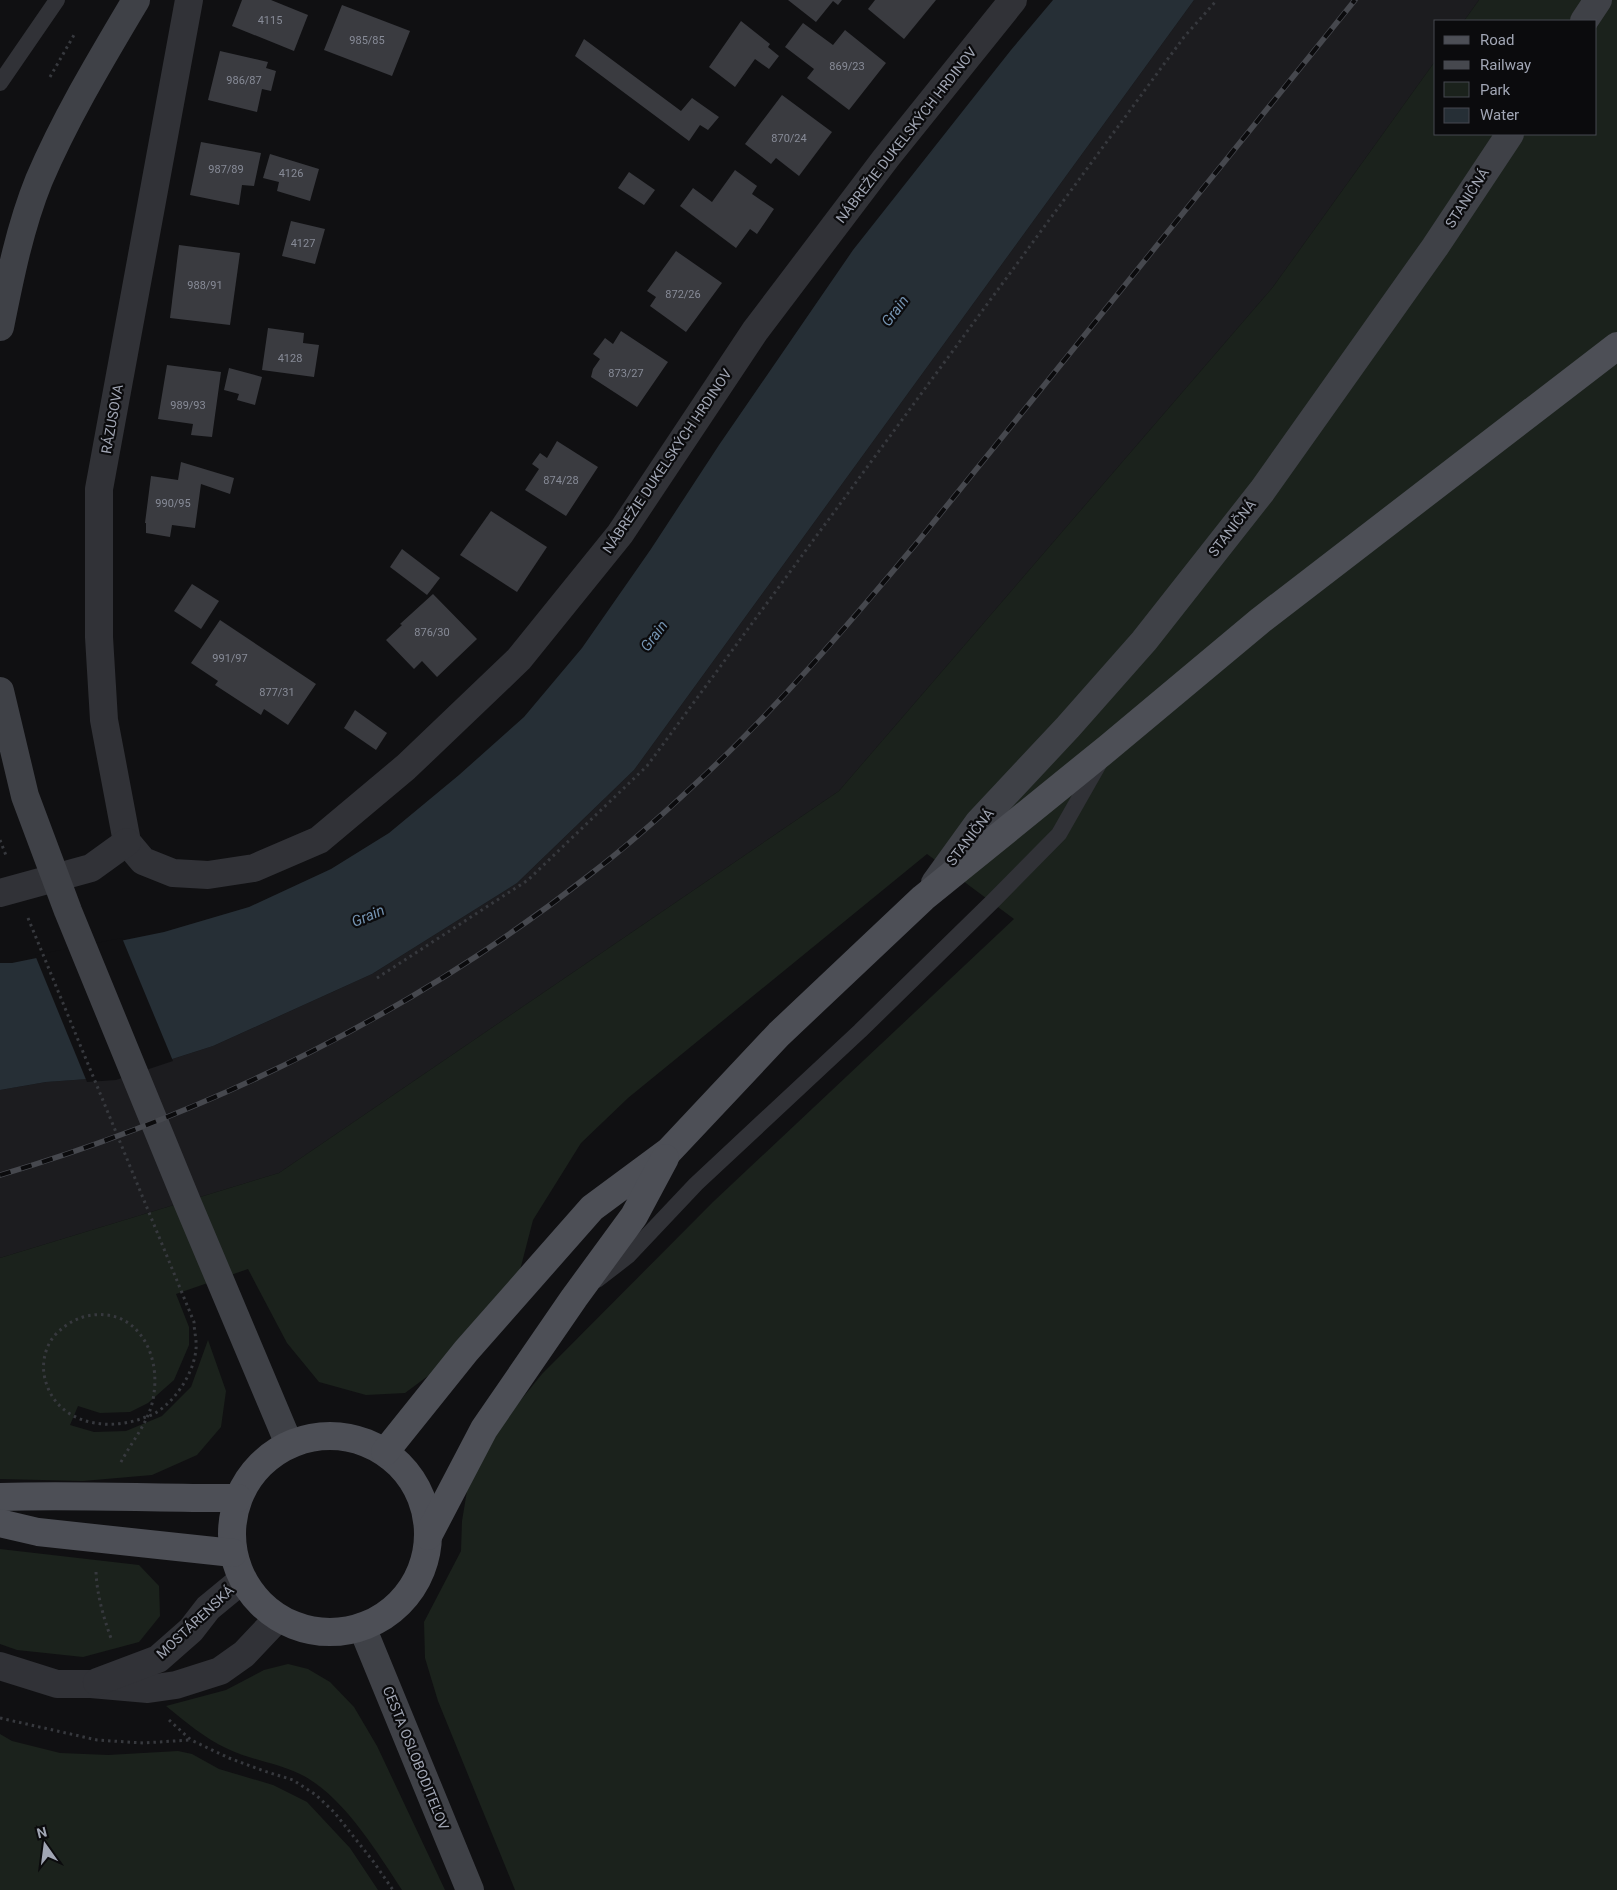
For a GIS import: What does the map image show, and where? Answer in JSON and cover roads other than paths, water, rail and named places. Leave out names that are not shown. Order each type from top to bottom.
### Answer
[{"type":"main road","points":[[0,327],[15,254],[39,182],[66,122],[136,0]]},
{"type":"main road","points":[[1585,20],[1598,0]]},
{"type":"main road","name":"STANIČNÁ","points":[[924,898],[979,822],[1068,727],[1144,641],[1262,490],[1435,247],[1509,135]]},
{"type":"main road","points":[[385,1452],[466,1351],[592,1208],[669,1150],[778,1034],[924,898],[1261,620],[1617,346]]},
{"type":"main road","points":[[0,691],[25,796],[68,911],[289,1444]]},
{"type":"main road","points":[[428,1536],[484,1429],[574,1298],[634,1216],[669,1150]]},
{"type":"main road","points":[[328,1436],[348,1438],[368,1443],[385,1452],[404,1469],[418,1490],[426,1512],[428,1536],[425,1560],[416,1582],[402,1601],[383,1616],[362,1627],[341,1632],[319,1632],[298,1627],[278,1618],[257,1601],[242,1580],[233,1553],[231,1525],[238,1498],[250,1476],[268,1458],[289,1444],[308,1438],[328,1436]]},
{"type":"main road","points":[[0,1497],[63,1495],[164,1499],[238,1498]]},
{"type":"main road","points":[[0,1523],[38,1532],[233,1553]]},
{"type":"main road","name":"CESTA OSLOBODITEĽOV","points":[[362,1627],[470,1890]]},
{"type":"street","name":"RÁZUSOVA","points":[[127,842],[104,720],[99,637],[100,489],[189,0]]},
{"type":"street","name":"NÁBREŽIE DUKELSKÝCH HRDINOV","points":[[127,842],[143,861],[173,873],[208,875],[254,868],[319,840],[413,760],[519,659],[620,534],[755,331],[886,158],[1013,0]]},
{"type":"street","points":[[0,893],[92,868],[127,842]]},
{"type":"street","name":"MOSTÁRENSKÁ","points":[[91,1684],[158,1659],[191,1630],[208,1608],[242,1580]]},
{"type":"street","name":"MOSTÁRENSKÁ","points":[[0,1666],[57,1684],[91,1684],[148,1689],[176,1685],[220,1671],[244,1654],[278,1618]]},
{"type":"lane","points":[[0,83],[57,0]]},
{"type":"lane","points":[[574,1298],[628,1256],[696,1184],[881,1010],[1059,834],[1109,747]]},
{"type":"water","name":"Grain","points":[[1053,0],[1194,0],[634,770],[517,883],[372,974],[213,1046],[116,1077],[46,1082],[0,1090],[0,963],[12,963],[164,932],[249,907],[331,869],[389,833],[459,775],[524,717],[582,648],[853,250],[1011,50]]},
{"type":"railway","points":[[0,1175],[79,1150],[158,1121],[235,1088],[310,1052],[384,1013],[456,970],[525,923],[592,873],[643,831],[753,728],[866,603],[920,539],[1355,0]]}]
